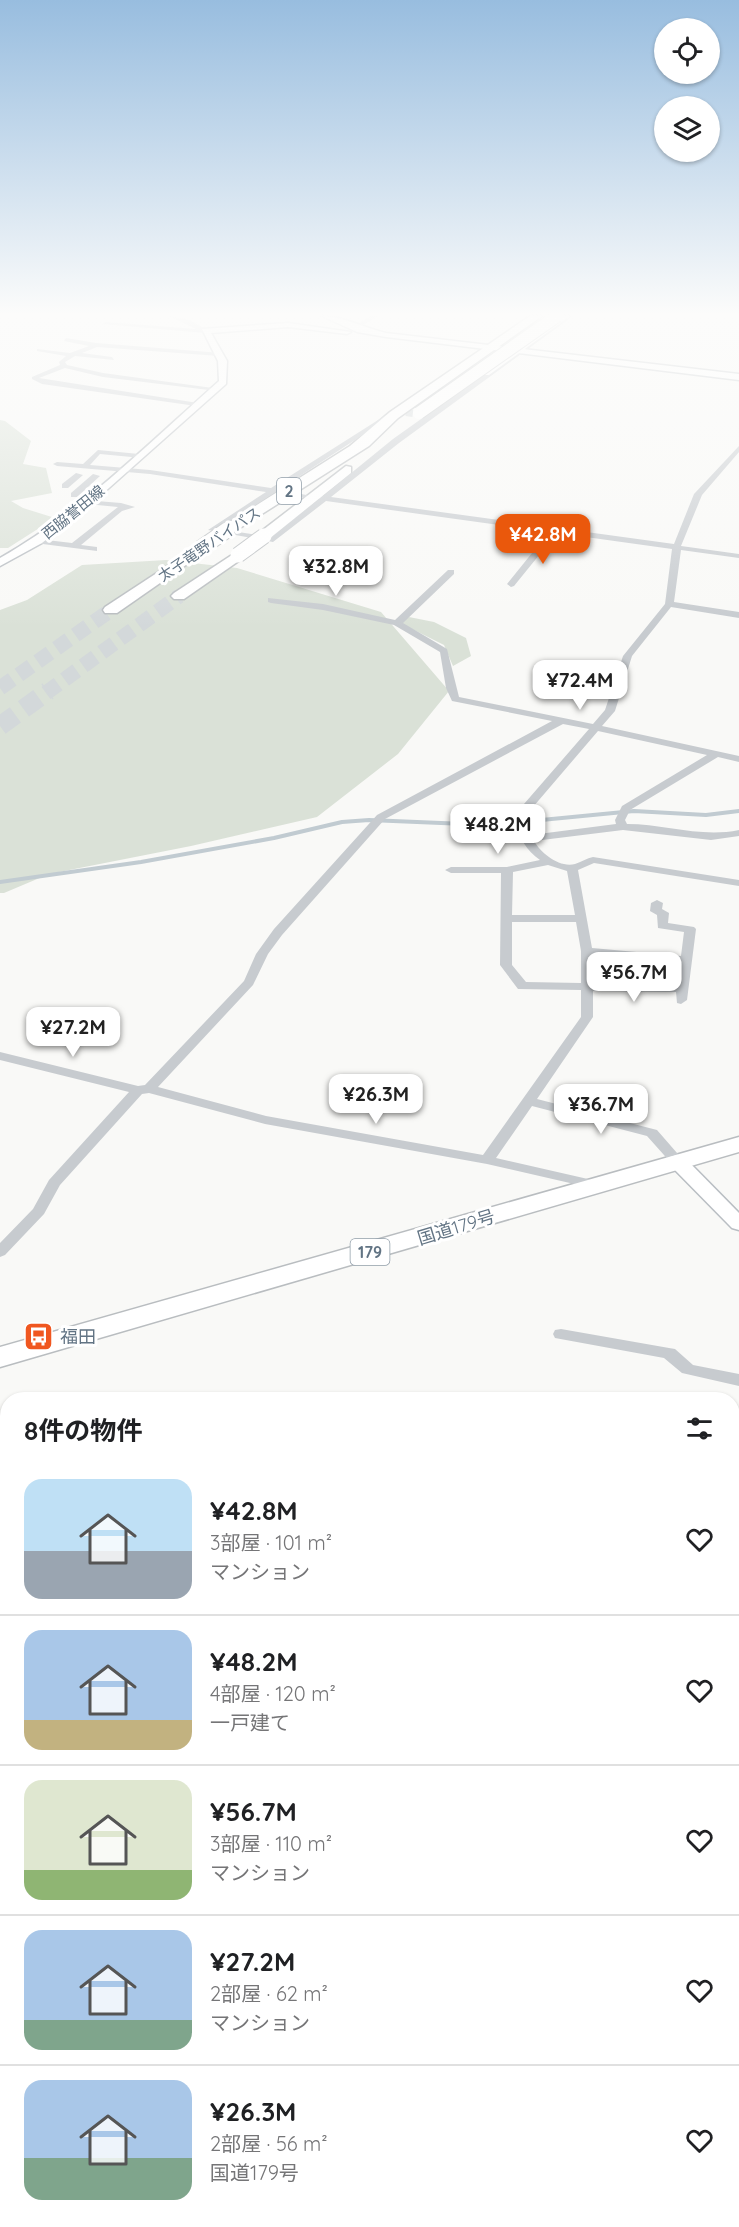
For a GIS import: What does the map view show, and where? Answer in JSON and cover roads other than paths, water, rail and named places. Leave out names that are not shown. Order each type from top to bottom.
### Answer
[{"type":"highway","name":"太子竜野バイパス","points":[[111,610],[227,530],[404,420]]},
{"type":"highway","name":"太子竜野バイパス","points":[[179,596],[264,536],[407,420]]},
{"type":"highway","name":"国道179号","points":[[0,1357],[414,1240],[739,1144]]},
{"type":"main road","name":"西脇誉田線","points":[[0,563],[38,541],[92,498],[179,420]]},
{"type":"main road","points":[[677,1161],[739,1224]]},
{"type":"street","points":[[383,420],[276,491],[212,530],[273,540],[323,498],[425,420]]},
{"type":"street","points":[[85,466],[98,452],[139,456]]},
{"type":"street","points":[[547,862],[521,830],[522,815],[610,711],[628,656],[669,604],[677,546],[698,494],[737,452]]},
{"type":"street","points":[[57,464],[125,469],[276,491]]},
{"type":"street","points":[[63,473],[114,478]]},
{"type":"street","points":[[69,492],[79,475]]},
{"type":"street","points":[[69,492],[96,476]]},
{"type":"street","points":[[69,492],[127,507],[75,545]]},
{"type":"street","points":[[292,494],[307,496]]},
{"type":"street","points":[[92,498],[112,497]]},
{"type":"street","points":[[323,498],[739,556]]},
{"type":"street","points":[[511,584],[554,531]]},
{"type":"street","points":[[38,541],[94,549]]},
{"type":"street","points":[[397,623],[451,572]]},
{"type":"street","points":[[271,600],[322,607],[397,623],[444,651],[449,667],[450,692],[455,699],[739,759]]},
{"type":"street","points":[[669,604],[739,615]]},
{"type":"street","points":[[0,1252],[39,1210],[54,1183],[249,982],[262,954],[278,932],[381,817],[560,721]]},
{"type":"street","points":[[624,827],[620,820],[626,808],[716,754]]},
{"type":"street","points":[[526,839],[624,827],[672,830],[701,836],[739,833]]},
{"type":"street","points":[[451,870],[507,870],[547,862],[572,868],[593,860],[739,883]]},
{"type":"street","points":[[487,1160],[586,1017],[588,951],[572,868]]},
{"type":"street","points":[[507,870],[506,965],[522,986],[588,987],[681,994],[690,929],[662,926],[663,913],[656,911],[657,903]]},
{"type":"street","points":[[507,918],[582,919]]},
{"type":"street","points":[[588,951],[685,960]]},
{"type":"street","points":[[0,1056],[265,1120],[487,1160],[596,1185]]},
{"type":"street","points":[[530,1101],[652,1133],[677,1161]]},
{"type":"street","points":[[561,1334],[669,1353],[688,1369],[739,1380]]},
{"type":"waterway","points":[[0,882],[141,862],[274,838],[342,822],[369,820],[489,825],[634,811],[706,815],[739,811]]},
{"type":"tunnel","points":[[46,693],[179,596]]},
{"type":"tunnel","points":[[0,688],[111,610]]},
{"type":"tunnel","points":[[0,726],[48,691]]},
{"type":"place","name":"福田","points":[[39,1336]]}]
